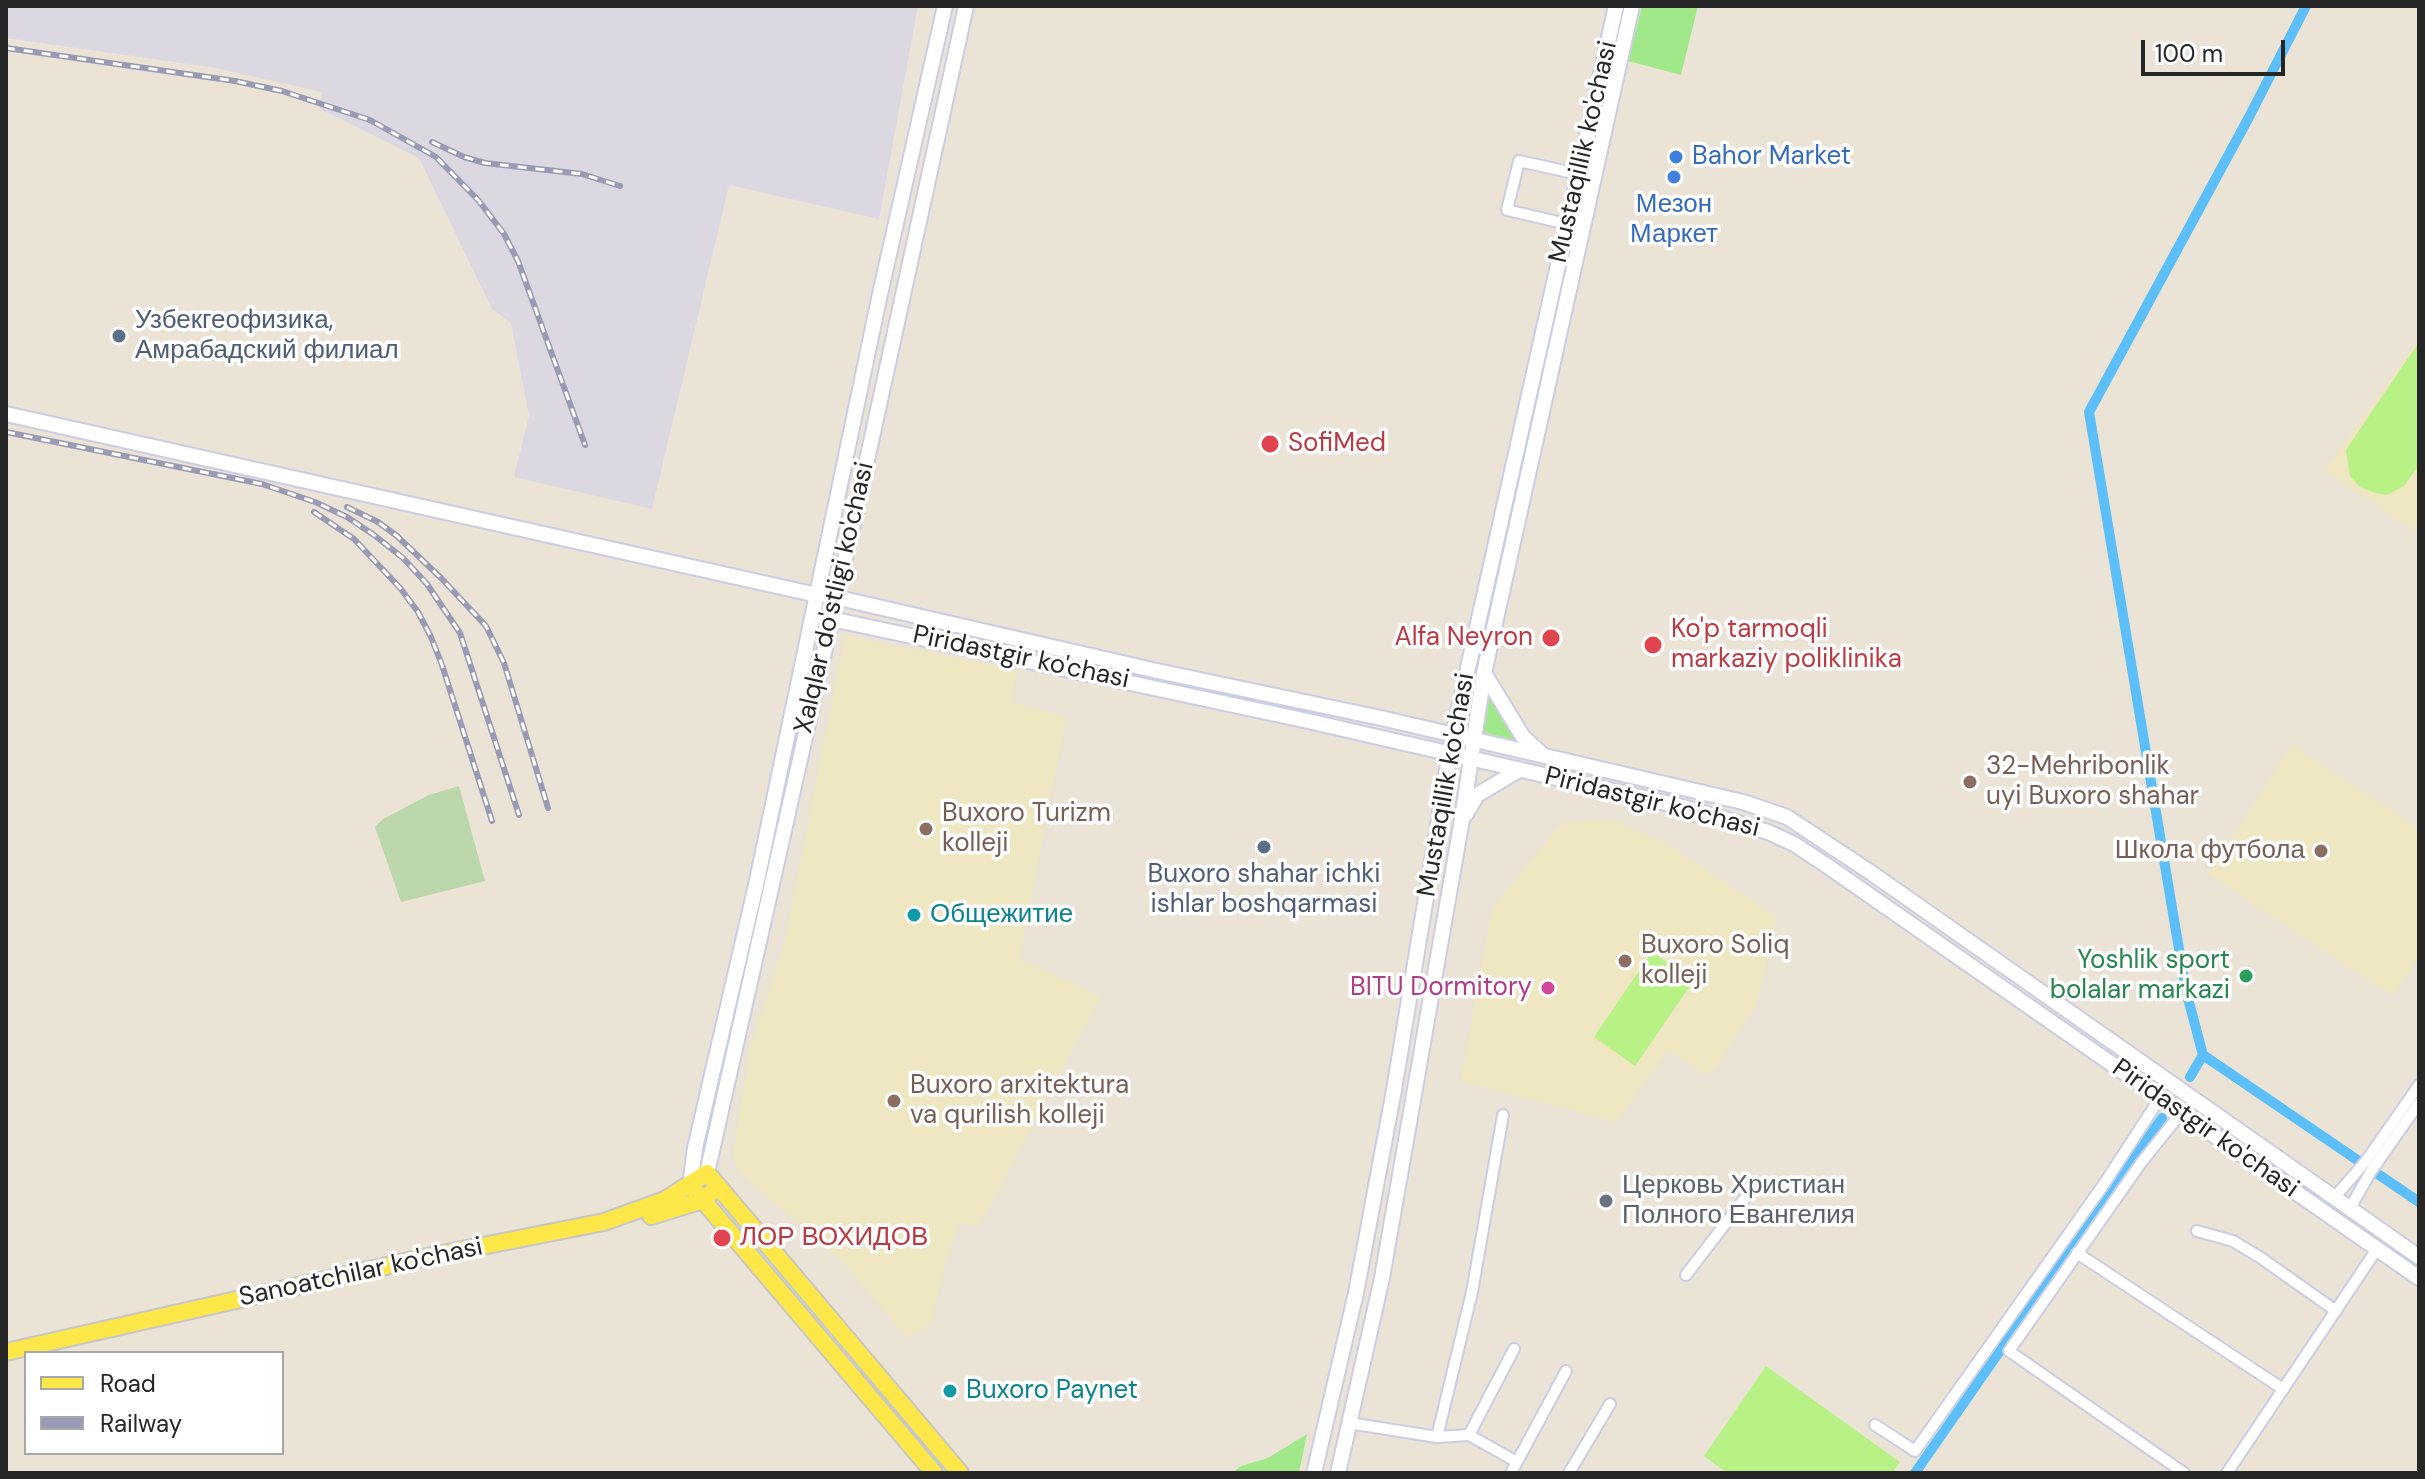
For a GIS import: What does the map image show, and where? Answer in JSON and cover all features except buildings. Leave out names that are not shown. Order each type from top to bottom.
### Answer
[{"type":"main road","name":"Xalqlar do'stligi ko'chasi","points":[[690,1186],[695,1148],[756,885],[945,6]]},
{"type":"main road","name":"Xalqlar do'stligi ko'chasi","points":[[707,1173],[966,6]]},
{"type":"main road","name":"Mustaqillik ko'chasi","points":[[1551,337],[1567,224],[1616,6]]},
{"type":"main road","name":"Mustaqillik ko'chasi","points":[[1314,1473],[1356,1293],[1453,735],[1503,552],[1551,337],[1632,6]]},
{"type":"main road","points":[[1608,43],[1623,47]]},
{"type":"main road","name":"Piridastgir ko'chasi","points":[[6,414],[1453,735],[1743,802],[1787,817],[1836,848],[2419,1257]]},
{"type":"main road","name":"Mustaqillik ko'chasi","points":[[1338,1473],[1382,1278],[1461,825],[1503,552]]},
{"type":"main road","name":"Piridastgir ko'chasi","points":[[813,615],[1154,688],[1736,820],[1794,844],[1826,865],[2419,1278]]},
{"type":"main road","points":[[1154,688],[1157,671]]},
{"type":"main road","points":[[1484,673],[1523,737],[1544,756]]},
{"type":"main road","points":[[1461,825],[1477,795],[1519,770]]},
{"type":"main road","points":[[1826,865],[1836,848]]},
{"type":"main road","points":[[2160,1098],[2171,1084]]},
{"type":"main road","points":[[1385,1136],[1406,1141]]},
{"type":"main road","points":[[707,1173],[960,1473]]},
{"type":"main road","name":"Sanoatchilar ko'chasi","points":[[6,1352],[422,1258],[604,1222],[648,1208],[690,1186],[707,1173]]},
{"type":"main road","points":[[690,1186],[934,1473]]},
{"type":"main road","name":"Sanoatchilar ko'chasi","points":[[47,1351],[600,1230],[703,1200],[718,1187]]},
{"type":"main road","points":[[1330,1405],[1351,1417]]},
{"type":"street","points":[[1567,224],[1507,210],[1519,161],[1578,174]]},
{"type":"street","points":[[2350,1208],[2368,1167],[2419,1085]]},
{"type":"street","points":[[1875,1425],[1915,1451],[2104,1184],[2160,1098]]},
{"type":"street","points":[[2334,1198],[2368,1167],[2419,1103]]},
{"type":"street","points":[[2181,1113],[2141,1163],[2009,1351],[2184,1473]]},
{"type":"street","points":[[1437,1437],[1472,1292],[1503,1115]]},
{"type":"street","points":[[1686,1275],[1755,1185]]},
{"type":"street","points":[[2197,1231],[2217,1235],[2242,1247],[2336,1311]]},
{"type":"street","points":[[2227,1473],[2377,1249]]},
{"type":"street","points":[[2077,1253],[2283,1389]]},
{"type":"street","points":[[1469,1435],[1514,1349]]},
{"type":"street","points":[[1511,1473],[1566,1371]]},
{"type":"street","points":[[1569,1473],[1610,1404]]},
{"type":"street","points":[[1351,1417],[1437,1437],[1469,1435],[1517,1462]]},
{"type":"shaded area","points":[[6,6],[918,6],[879,219],[729,185],[652,509],[514,477],[529,416],[511,323],[492,309],[419,158],[320,109],[322,92],[216,68],[6,38]]},
{"type":"shaded area","points":[[2419,340],[2419,534],[2325,470]]},
{"type":"shaded area","points":[[845,636],[1017,670],[1011,702],[1066,717],[1016,975],[1021,960],[1101,996],[978,1228],[959,1222],[931,1323],[907,1338],[843,1262],[746,1178],[733,1155],[751,1047],[785,941]]},
{"type":"shaded area","name":"Школа футбола","points":[[2292,745],[2419,828],[2419,957],[2393,996],[2208,874]]},
{"type":"shaded area","name":"Buxoro Soliq kolleji","points":[[1610,819],[1669,845],[1777,917],[1757,1004],[1713,1071],[1704,1074],[1668,1050],[1616,1122],[1461,1081],[1492,908],[1562,823]]},
{"type":"green space","points":[[1642,6],[1698,6],[1681,75],[1628,61]]},
{"type":"green space","points":[[2419,342],[2419,465],[2404,486],[2387,495],[2375,493],[2360,487],[2350,476],[2346,450]]},
{"type":"green space","points":[[1487,685],[1520,741],[1481,732]]},
{"type":"green space","points":[[459,786],[485,881],[401,902],[375,827],[383,819],[429,795]]},
{"type":"green space","points":[[1652,952],[1694,980],[1635,1066],[1594,1037]]},
{"type":"green space","points":[[1766,1366],[1900,1462],[1892,1473],[1727,1473],[1704,1456]]},
{"type":"green space","points":[[1307,1434],[1299,1473],[1232,1473],[1241,1466],[1268,1458]]},
{"type":"waterway","points":[[2190,1077],[2203,1055],[2186,991],[2089,412],[2306,6]]},
{"type":"waterway","points":[[2203,1055],[2419,1202]]},
{"type":"waterway","points":[[1915,1473],[2162,1118]]},
{"type":"railway","points":[[6,48],[235,81],[282,91],[370,120],[436,157],[479,201],[504,234],[518,261],[585,445]]},
{"type":"railway","points":[[432,142],[485,163],[582,174],[620,186]]},
{"type":"railway","points":[[6,432],[262,484],[315,502],[347,517],[374,535],[403,558],[427,584],[460,633],[519,815]]},
{"type":"railway","points":[[347,507],[378,522],[397,536],[486,626],[504,663],[548,808]]},
{"type":"railway","points":[[314,512],[354,539],[418,612],[442,665],[492,821]]},
{"type":"place","name":"Bahor Market","points":[[1676,157]]},
{"type":"place","name":"Мезон Маркет","points":[[1674,177]]},
{"type":"place","name":"Узбекгеофизика, Амрабадский филиал","points":[[119,336]]},
{"type":"place","name":"SofiMed","points":[[1270,444]]},
{"type":"place","name":"Alfa Neyron","points":[[1551,638]]},
{"type":"place","name":"Ko'p tarmoqli markaziy poliklinika","points":[[1653,645]]},
{"type":"place","name":"32-Mehribonlik uyi Buxoro shahar","points":[[1970,782]]},
{"type":"place","name":"Buxoro Turizm kolleji","points":[[926,829]]},
{"type":"place","name":"Buxoro shahar ichki ishlar boshqarmasi","points":[[1264,847]]},
{"type":"place","name":"Школа футбола","points":[[2321,851]]},
{"type":"place","name":"Общежитие","points":[[914,915]]},
{"type":"place","name":"Buxoro Soliq kolleji","points":[[1625,961]]},
{"type":"place","name":"Yoshlik sport bolalar markazi","points":[[2246,976]]},
{"type":"place","name":"BITU Dormitory","points":[[1548,988]]},
{"type":"place","name":"Buxoro arxitektura va qurilish kolleji","points":[[894,1101]]},
{"type":"place","name":"Церковь Христиан Полного Евангелия","points":[[1606,1201]]},
{"type":"place","name":"ЛОР ВОХИДОВ","points":[[722,1238]]},
{"type":"place","name":"Buxoro Paynet","points":[[950,1391]]}]
